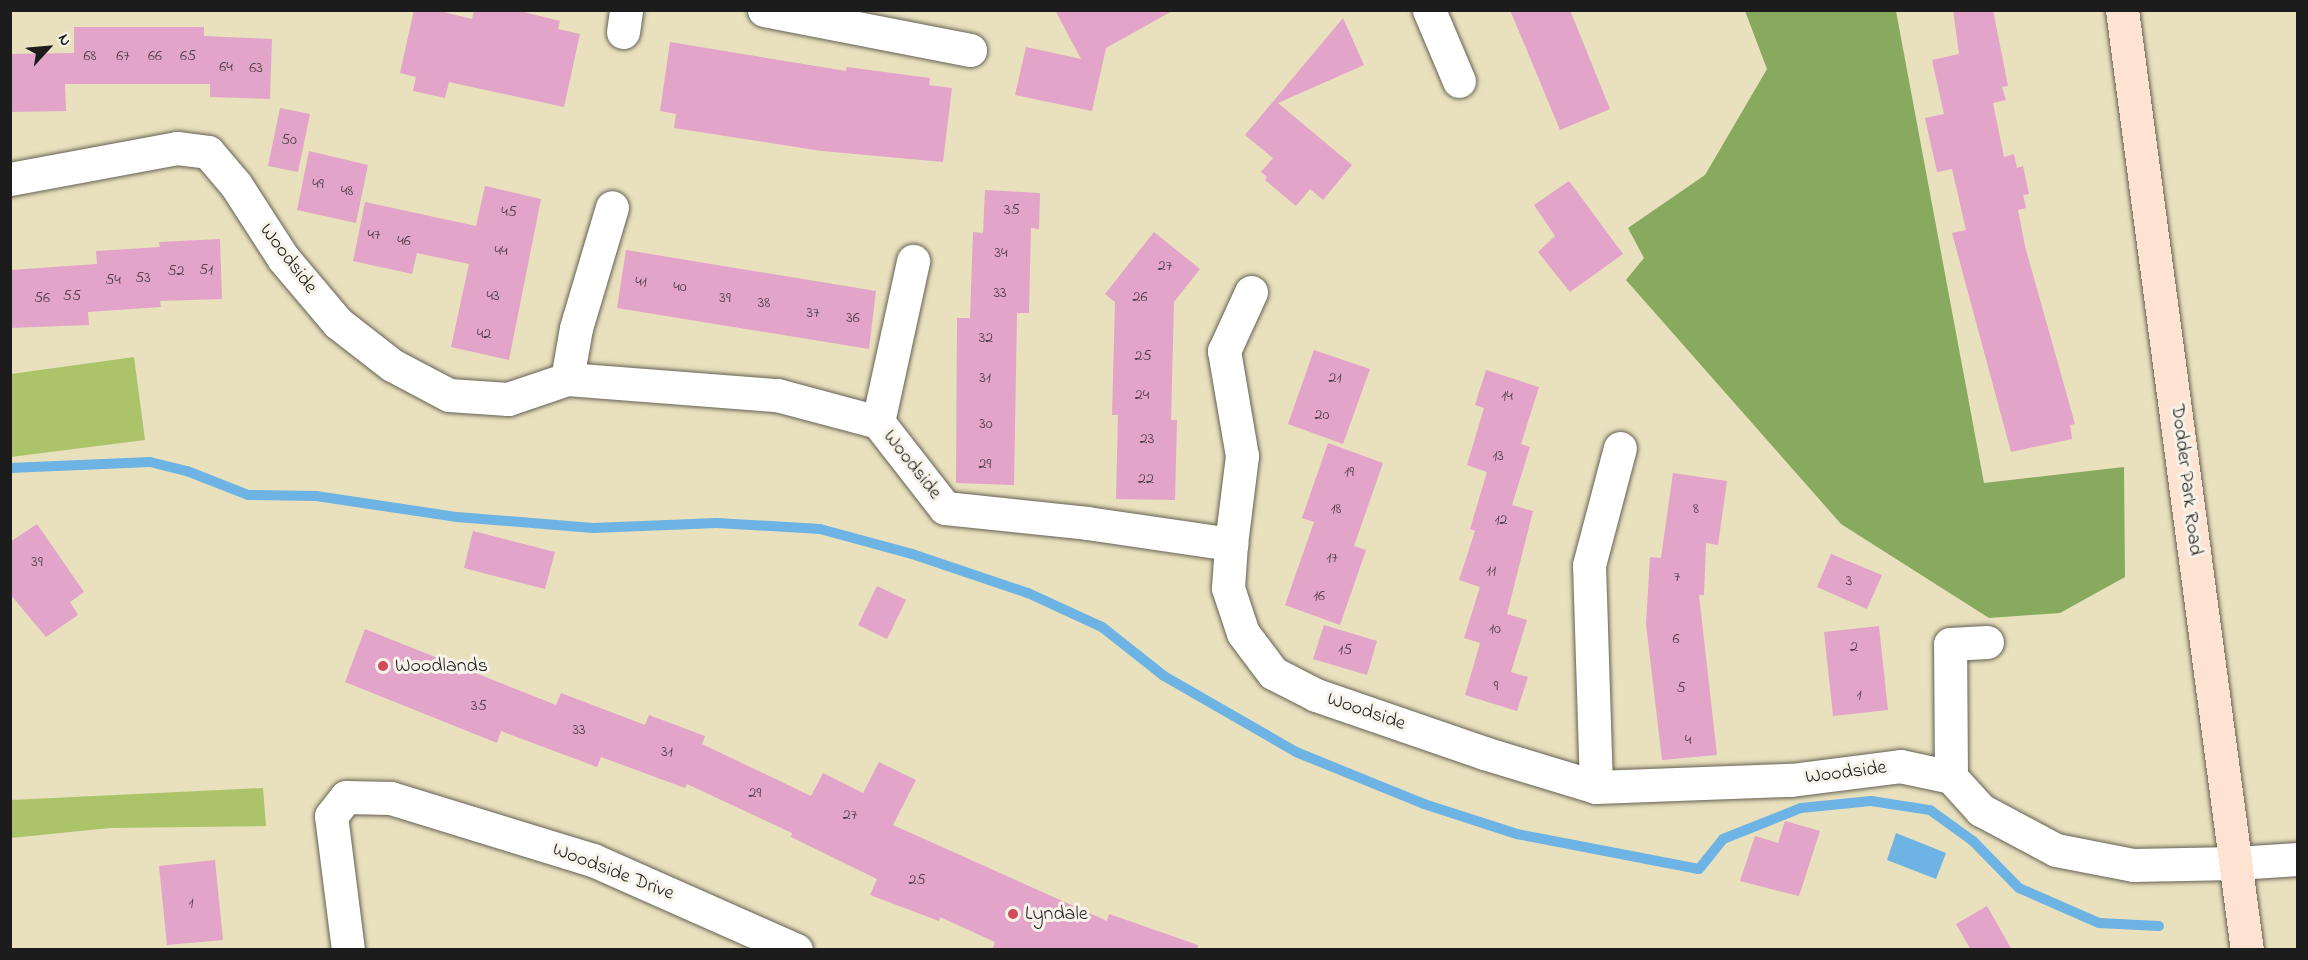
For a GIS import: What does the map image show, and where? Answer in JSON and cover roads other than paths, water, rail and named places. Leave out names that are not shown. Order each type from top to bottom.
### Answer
[{"type":"main road","name":"Dodder Park Road","points":[[2122,10],[2247,950]]},
{"type":"street","points":[[764,10],[853,18],[970,50]]},
{"type":"street","points":[[1429,10],[1460,81]]},
{"type":"street","name":"Woodside","points":[[10,179],[177,148],[208,152],[237,185],[283,258],[338,323],[392,364],[450,395],[508,399],[567,379],[777,395],[878,422],[945,508],[1087,523],[1231,544]]},
{"type":"street","points":[[567,379],[576,328],[612,207]]},
{"type":"street","name":"Woodside","points":[[878,422],[913,261]]},
{"type":"street","name":"Woodside","points":[[1251,292],[1224,351],[1242,456],[1228,588],[1243,633],[1273,673],[1316,695],[1596,787],[1791,780],[1900,766],[1951,777]]},
{"type":"street","points":[[1596,787],[1589,565],[1620,447]]},
{"type":"street","points":[[1987,642],[1950,644],[1951,777],[1981,810],[2056,850],[2140,865],[2298,859]]},
{"type":"street","name":"Woodside Drive","points":[[348,950],[331,816],[346,797],[391,798],[593,860],[796,950]]},
{"type":"water","points":[[1896,833],[1946,853],[1936,879],[1887,860]]},
{"type":"waterway","points":[[10,468],[150,462],[187,471],[248,495],[316,496],[457,517],[593,528],[717,523],[820,529],[912,554],[1028,593],[1102,627],[1164,676],[1296,752],[1424,804],[1517,834],[1699,869],[1723,839],[1801,808],[1871,801],[1930,810],[1973,841],[2019,888],[2099,923],[2159,926]]},
{"type":"place","name":"Woodlands","points":[[383,666]]},
{"type":"place","name":"Lyndale","points":[[1013,914]]}]
